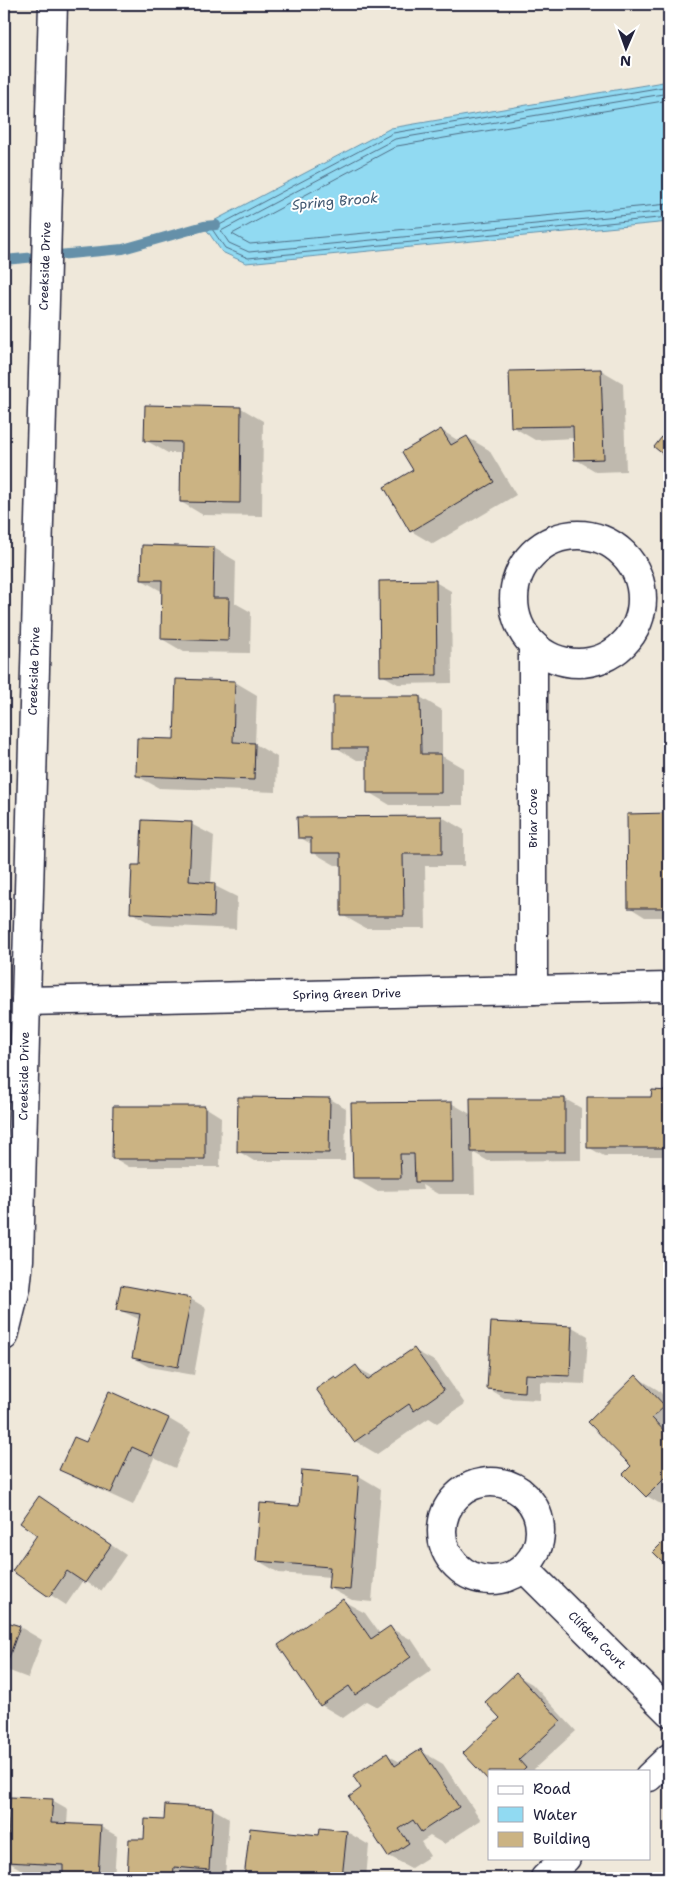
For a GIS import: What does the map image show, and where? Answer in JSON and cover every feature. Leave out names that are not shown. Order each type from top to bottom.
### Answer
[{"type":"street","name":"Creekside Drive","points":[[4,1336],[16,1288],[19,1260],[52,4]]},
{"type":"street","points":[[576,534],[601,537],[622,551],[638,572],[643,597],[639,621],[626,643],[605,658],[580,664],[555,660],[533,646],[518,626],[513,601],[516,576],[530,554],[551,539],[576,534]]},
{"type":"street","name":"Briar Cove","points":[[533,646],[533,990]]},
{"type":"street","name":"Spring Green Drive","points":[[26,1001],[669,987]]},
{"type":"street","name":"Clifden Court","points":[[524,1568],[669,1712]]},
{"type":"street","points":[[650,1776],[669,1758]]},
{"type":"street","points":[[545,1878],[564,1860]]},
{"type":"water","points":[[669,81],[669,222],[246,263],[222,252],[204,226],[391,128]]},
{"type":"building","points":[[601,369],[604,459],[574,460],[573,426],[511,427],[509,371]]},
{"type":"building","points":[[145,405],[241,407],[240,503],[180,502],[181,442],[144,441]]},
{"type":"building","points":[[669,428],[669,459],[654,447]]},
{"type":"building","points":[[441,429],[451,445],[467,436],[494,482],[410,532],[384,487],[413,470],[402,452]]},
{"type":"building","points":[[142,545],[214,547],[213,598],[229,598],[228,641],[161,639],[162,580],[141,580]]},
{"type":"building","points":[[436,580],[437,675],[380,676],[379,581]]},
{"type":"building","points":[[176,679],[235,681],[233,742],[255,743],[254,780],[136,776],[137,738],[174,739]]},
{"type":"building","points":[[333,696],[420,696],[421,754],[441,754],[441,793],[367,793],[367,748],[333,748]]},
{"type":"building","points":[[669,813],[669,908],[628,908],[627,814]]},
{"type":"building","points":[[442,816],[442,854],[403,854],[404,916],[341,916],[341,853],[311,853],[311,838],[298,838],[297,817]]},
{"type":"building","points":[[142,820],[192,822],[189,881],[215,883],[214,917],[130,913],[132,865],[140,865]]},
{"type":"building","points":[[652,1090],[669,1091],[669,1148],[587,1148],[587,1097],[651,1097]]},
{"type":"building","points":[[238,1097],[330,1098],[329,1153],[237,1152]]},
{"type":"building","points":[[470,1098],[565,1098],[565,1152],[471,1152]]},
{"type":"building","points":[[452,1102],[453,1182],[415,1182],[414,1154],[400,1154],[401,1178],[353,1178],[351,1103]]},
{"type":"building","points":[[113,1106],[205,1106],[205,1159],[112,1159]]},
{"type":"building","points":[[121,1285],[191,1298],[178,1367],[132,1358],[140,1314],[116,1310]]},
{"type":"building","points":[[491,1322],[572,1326],[570,1376],[525,1374],[524,1392],[487,1389]]},
{"type":"building","points":[[414,1348],[444,1390],[414,1411],[409,1404],[354,1442],[316,1389],[335,1376],[337,1379],[356,1365],[367,1380]]},
{"type":"building","points":[[636,1375],[665,1406],[652,1418],[669,1436],[669,1474],[646,1497],[623,1474],[631,1466],[588,1422]]},
{"type":"building","points":[[109,1391],[169,1418],[152,1456],[132,1447],[111,1493],[59,1470],[74,1437],[86,1442]]},
{"type":"building","points":[[302,1470],[359,1475],[350,1590],[328,1588],[330,1567],[256,1561],[260,1503],[299,1506]]},
{"type":"building","points":[[39,1496],[111,1545],[85,1583],[67,1571],[49,1597],[12,1571],[37,1535],[20,1523]]},
{"type":"building","points":[[669,1536],[669,1568],[653,1552]]},
{"type":"building","points":[[343,1599],[371,1639],[390,1626],[411,1657],[355,1695],[349,1686],[320,1706],[278,1645]]},
{"type":"building","points":[[4,1621],[20,1626],[6,1666],[4,1665]]},
{"type":"building","points":[[516,1673],[561,1721],[519,1760],[526,1768],[524,1770],[488,1770],[488,1780],[463,1753],[500,1718],[485,1702]]},
{"type":"building","points":[[421,1749],[459,1807],[421,1832],[413,1820],[399,1829],[409,1843],[388,1857],[349,1797],[361,1788],[353,1776],[387,1753],[395,1766]]},
{"type":"building","points":[[10,1797],[53,1799],[51,1823],[101,1825],[98,1878],[63,1878],[63,1865],[7,1862]]},
{"type":"building","points":[[165,1805],[213,1808],[209,1870],[174,1867],[173,1878],[127,1878],[129,1839],[144,1839],[145,1819],[164,1820]]},
{"type":"building","points":[[250,1828],[319,1835],[320,1828],[347,1831],[342,1878],[244,1878]]},
{"type":"waterway","name":"Spring Brook","points":[[4,260],[123,249],[204,226],[216,225]]}]
